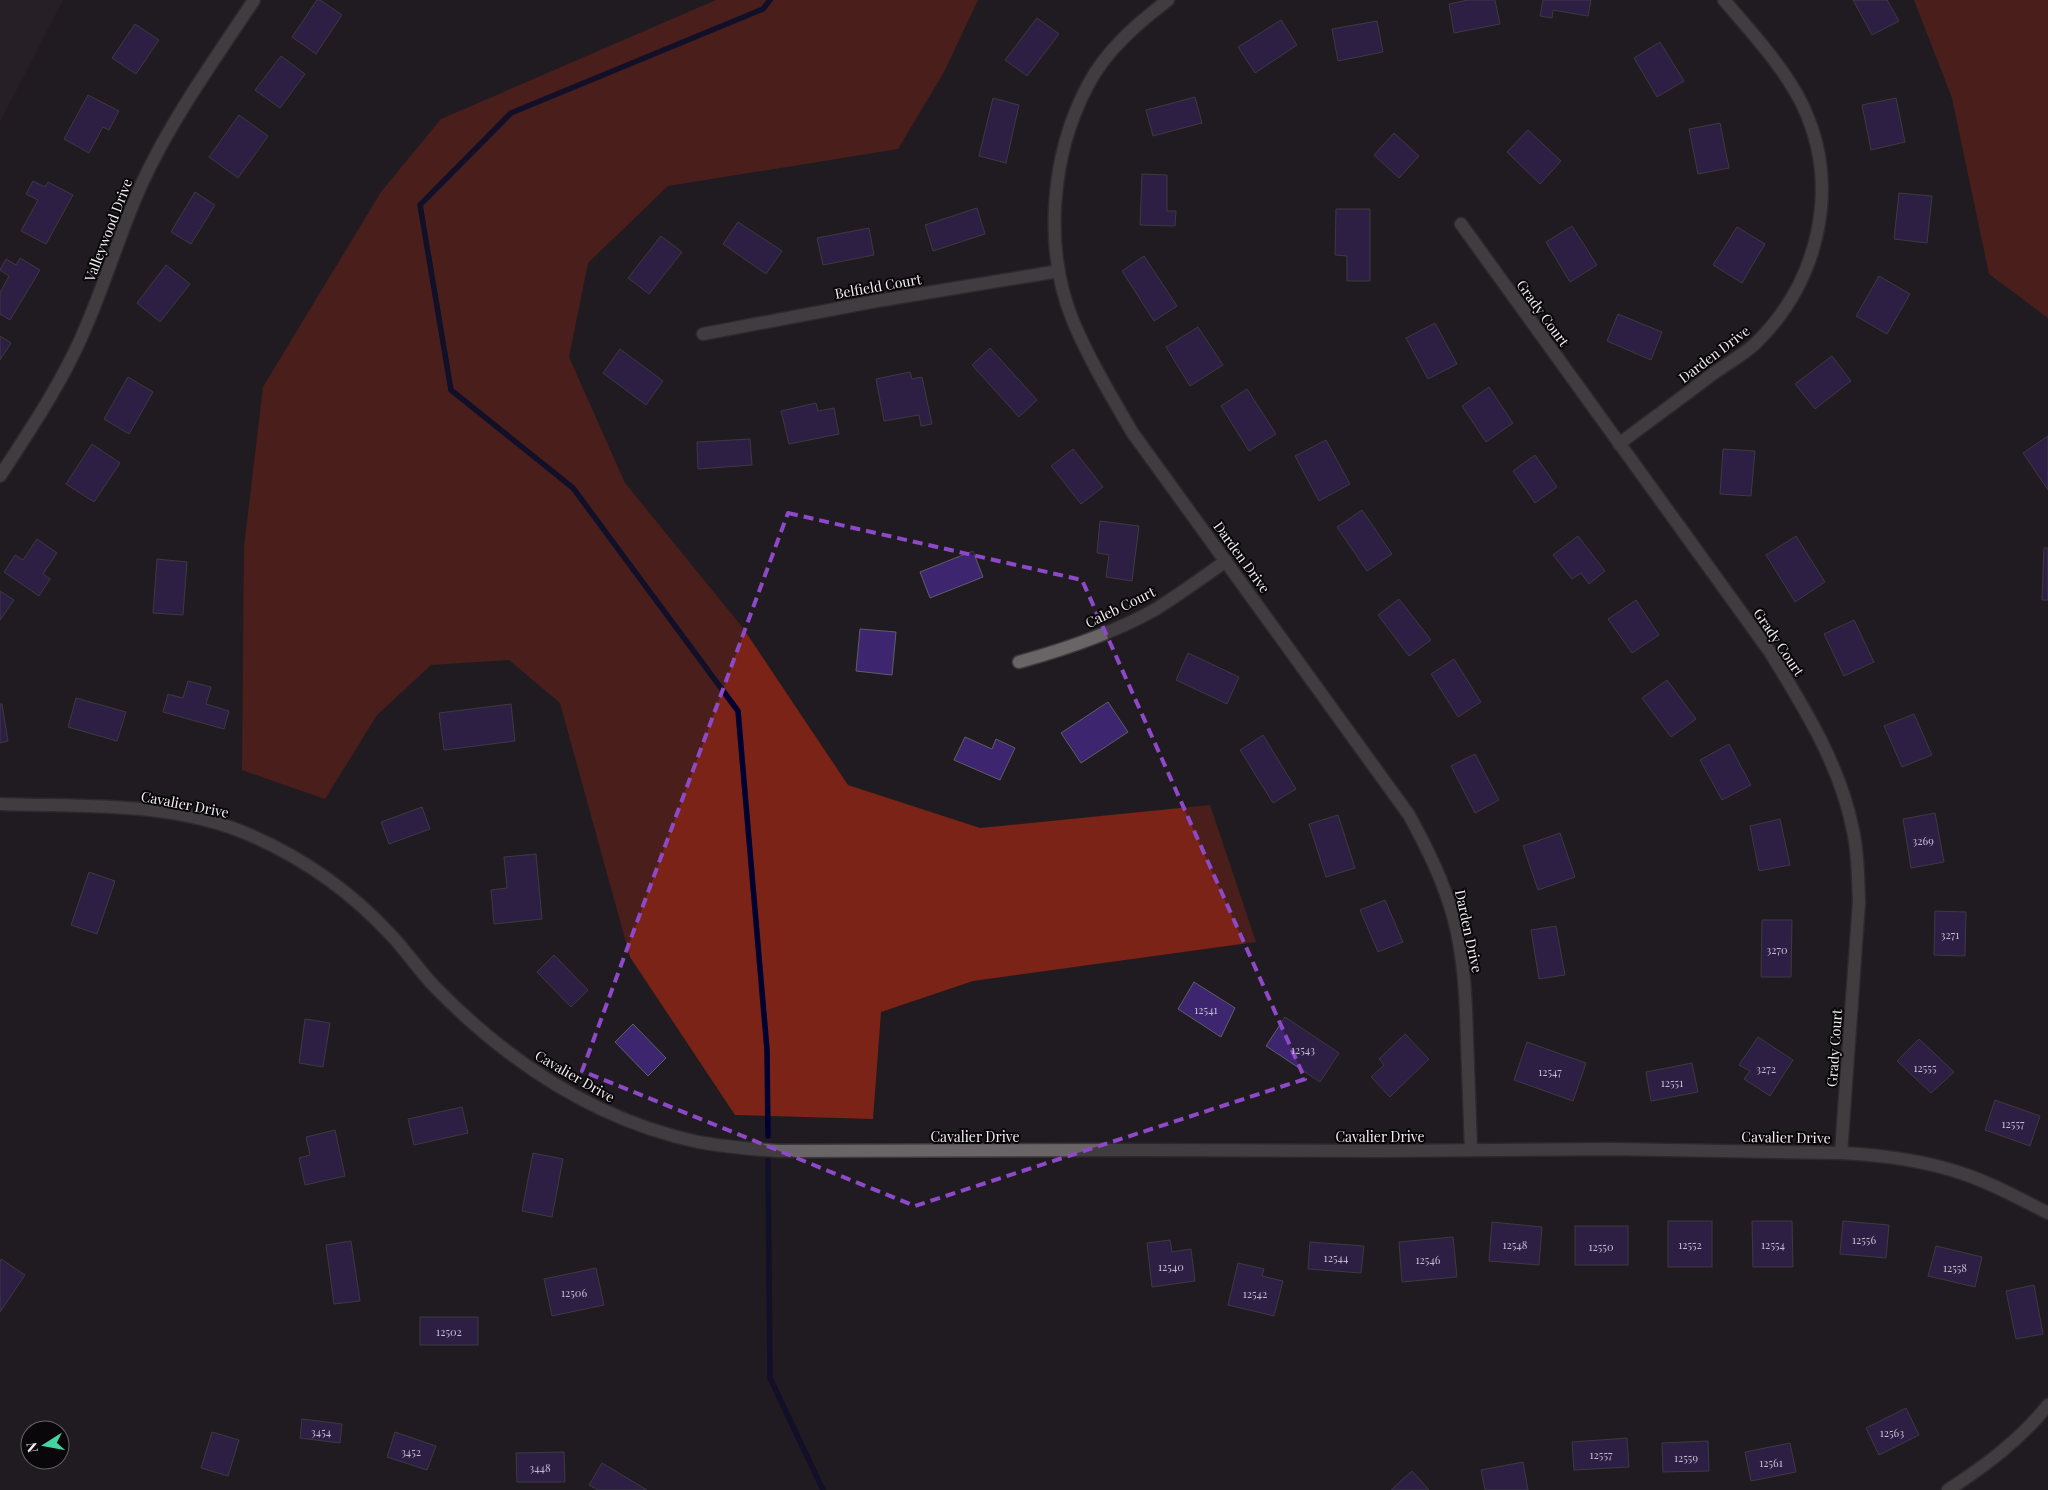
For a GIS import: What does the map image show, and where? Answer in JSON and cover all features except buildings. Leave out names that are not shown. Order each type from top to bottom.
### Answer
[{"type":"street","name":"Valleywood Drive","points":[[0,476],[47,404],[75,353],[98,299],[125,222],[144,179],[171,128],[254,0]]},
{"type":"street","name":"Darden Drive","points":[[1168,0],[1128,33],[1105,60],[1088,84],[1074,117],[1063,152],[1056,194],[1056,237],[1059,271],[1073,321],[1104,383],[1132,432],[1409,815],[1428,850],[1444,887],[1454,917],[1463,966],[1466,995],[1471,1150]]},
{"type":"street","name":"Darden Drive","points":[[1619,444],[1754,344],[1776,322],[1793,296],[1807,268],[1817,239],[1822,209],[1822,180],[1819,156],[1810,124],[1788,80],[1724,0]]},
{"type":"street","name":"Grady Court","points":[[1461,224],[1770,652],[1800,702],[1827,754],[1842,789],[1852,826],[1858,864],[1859,902],[1841,1153]]},
{"type":"street","name":"Belfield Court","points":[[703,334],[877,301],[1059,271]]},
{"type":"street","name":"Caleb Court","points":[[1019,662],[1057,651],[1102,634],[1155,609],[1226,561]]},
{"type":"street","name":"Cavalier Drive","points":[[0,804],[87,806],[142,810],[219,824],[251,836],[290,855],[326,878],[360,905],[391,935],[432,984],[472,1024],[510,1055],[550,1082],[591,1105],[632,1123],[699,1142],[734,1148],[778,1151],[1611,1149],[1841,1153],[1877,1155],[1920,1162],[1961,1173],[2001,1189],[2048,1213]]},
{"type":"street","points":[[1948,1490],[1984,1466],[2012,1443],[2048,1405]]},
{"type":"highlighted area","points":[[788,513],[1082,580],[1305,1079],[915,1206],[582,1071]]},
{"type":"shaded area","points":[[0,0],[63,0],[0,122]]},
{"type":"shaded area","points":[[716,0],[978,0],[944,72],[898,149],[668,186],[588,263],[569,357],[625,483],[743,628],[848,785],[980,828],[1210,805],[1256,942],[973,981],[881,1012],[873,1119],[735,1115],[630,957],[560,703],[509,660],[431,665],[377,715],[325,799],[242,770],[244,547],[263,387],[381,192],[441,119]]},
{"type":"shaded area","points":[[1914,0],[2048,0],[2048,318],[1989,274],[1952,98]]},
{"type":"waterway","points":[[768,1136],[767,1050],[738,711],[573,488],[451,390],[420,205],[511,113],[763,9],[770,0]]},
{"type":"waterway","points":[[768,1160],[770,1378],[823,1490]]}]
